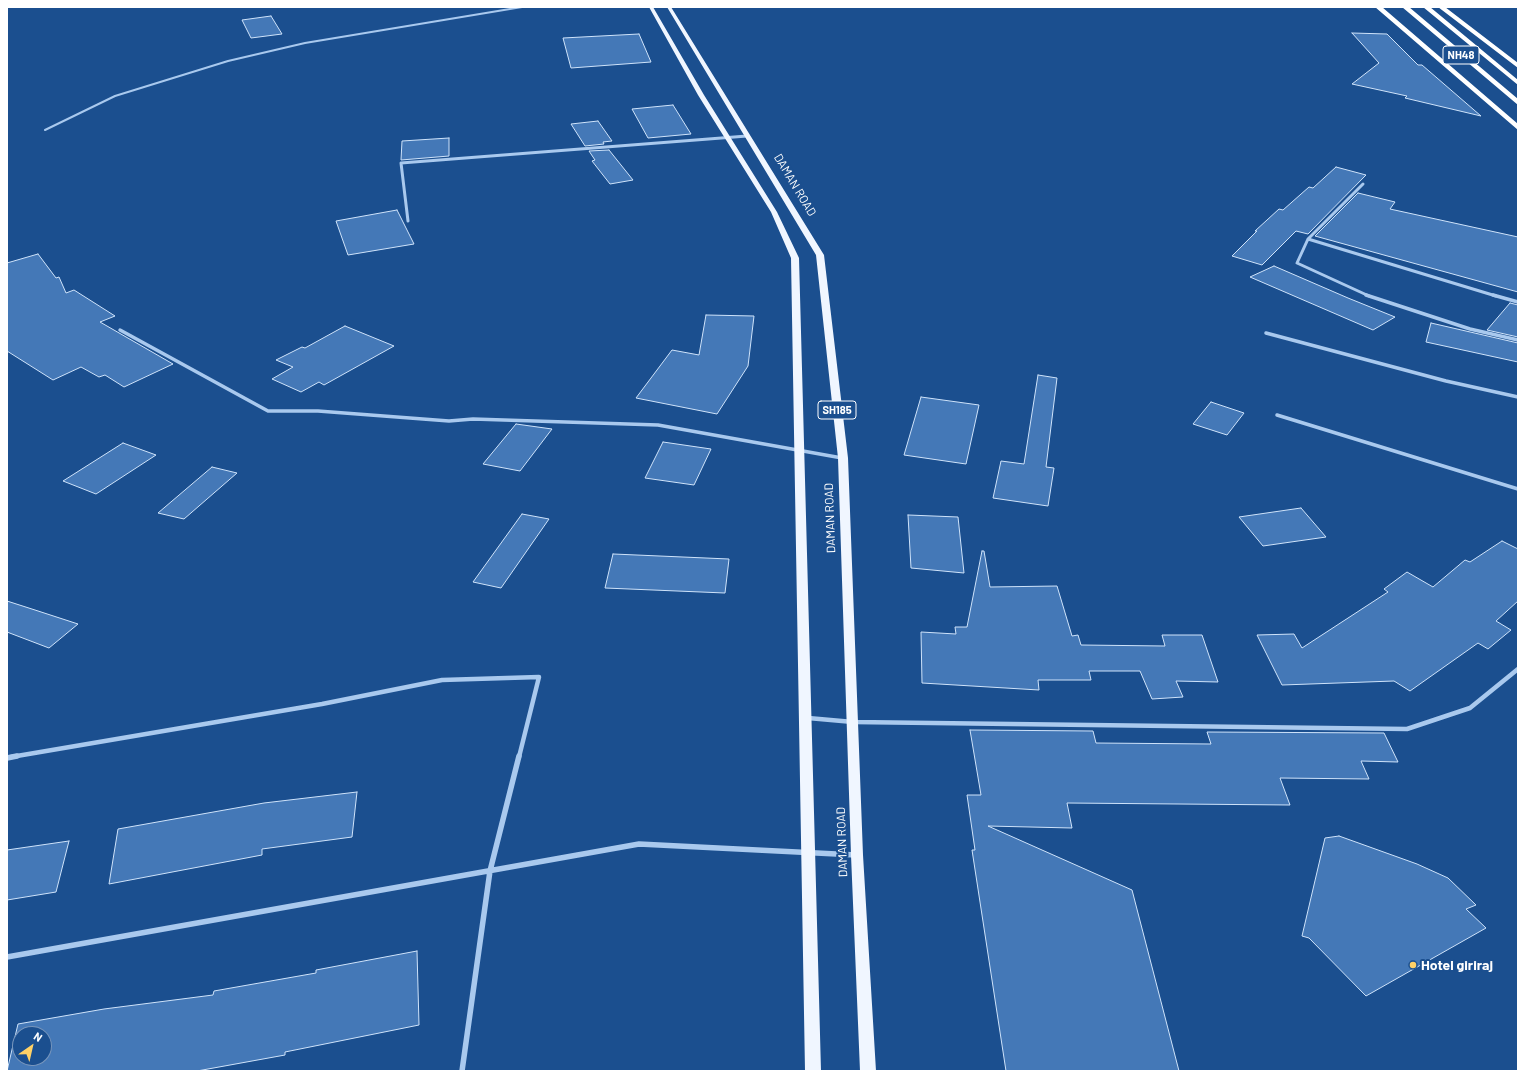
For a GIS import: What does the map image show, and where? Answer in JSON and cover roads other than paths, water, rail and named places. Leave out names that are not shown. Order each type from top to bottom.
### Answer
[{"type":"highway","points":[[1378,7],[1518,128]]},
{"type":"highway","name":"NH48","points":[[1405,7],[1518,103]]},
{"type":"highway","name":"NH48","points":[[1426,7],[1518,83]]},
{"type":"highway","points":[[1441,7],[1518,66]]},
{"type":"main road","points":[[651,7],[774,212],[795,258],[812,1071]]},
{"type":"main road","name":"DAMAN ROAD","points":[[669,7],[820,255],[843,458],[857,855],[868,1071]]},
{"type":"street","points":[[45,130],[116,96],[228,60],[304,44],[522,7]]},
{"type":"street","points":[[408,221],[401,163],[747,136]]},
{"type":"street","points":[[1363,184],[1308,239],[1297,263],[1367,295],[1470,329],[1518,340]]},
{"type":"street","points":[[1308,239],[1518,302]]},
{"type":"street","points":[[120,330],[268,411],[318,411],[449,421],[473,419],[658,425],[800,449],[843,458]]},
{"type":"street","points":[[1266,333],[1446,381],[1518,397]]},
{"type":"street","points":[[1276,415],[1518,489]]},
{"type":"street","points":[[805,718],[853,722],[1407,729],[1470,708],[1518,669]]},
{"type":"street","points":[[7,758],[322,704],[442,680],[539,678],[490,870],[462,1071]]},
{"type":"street","points":[[7,958],[638,844],[857,855]]},
{"type":"place","name":"Hotel giriraj","points":[[1413,965]]}]
